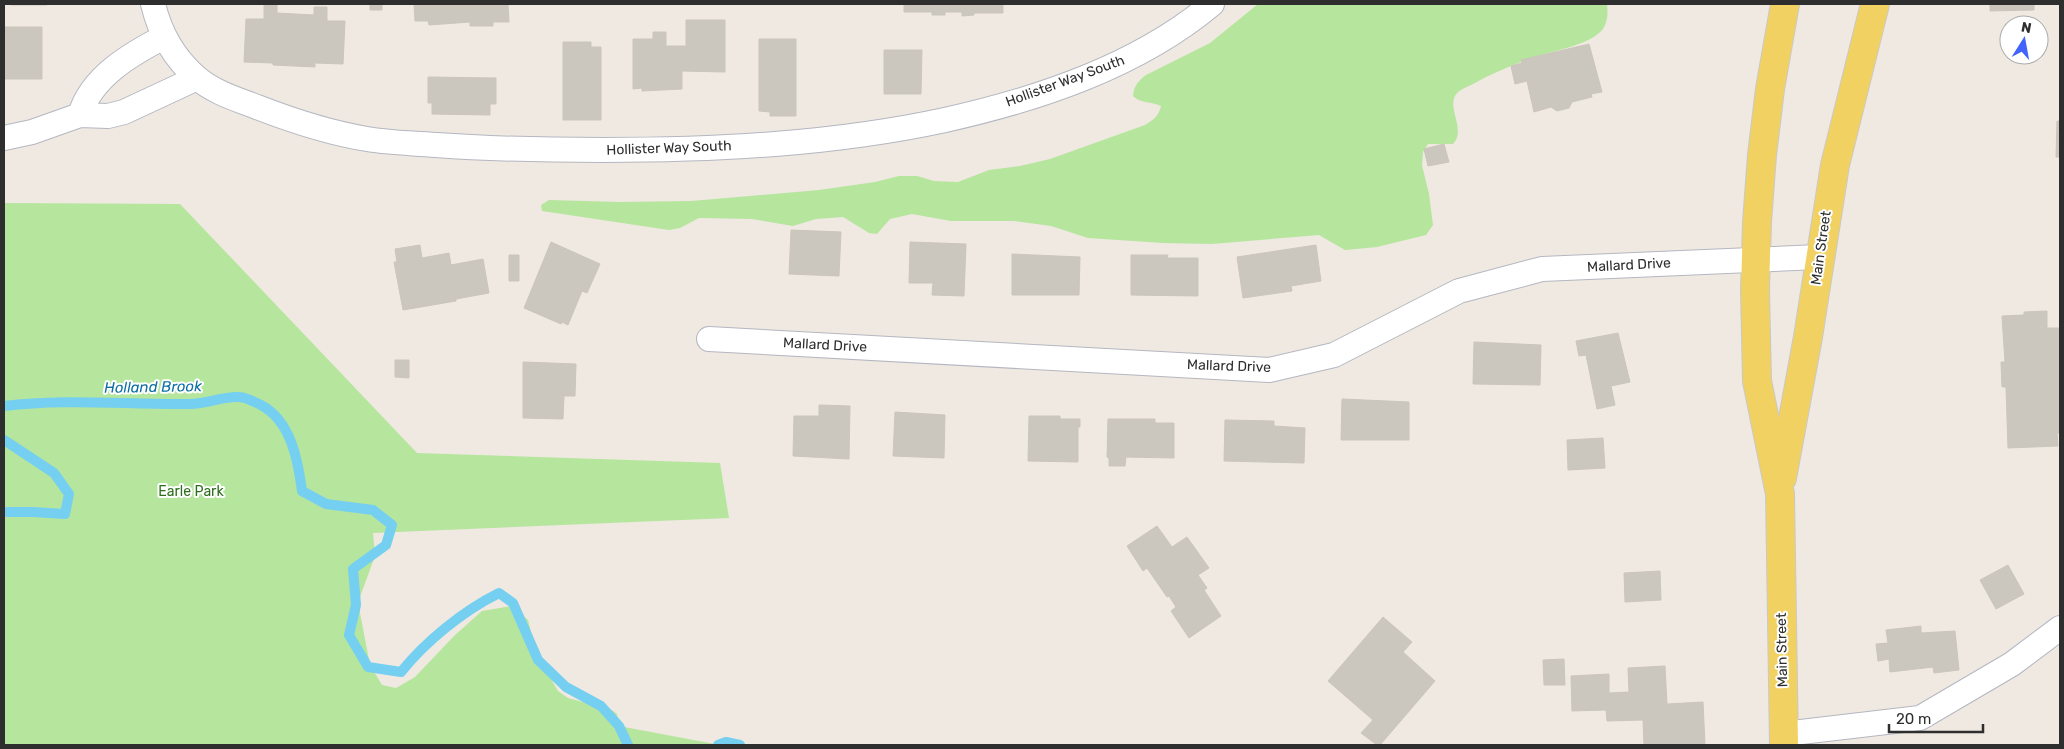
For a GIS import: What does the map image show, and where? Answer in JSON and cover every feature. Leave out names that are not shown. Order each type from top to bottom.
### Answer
[{"type":"main road","name":"Main Street","points":[[1784,739],[1780,494],[1757,382],[1756,259],[1762,155],[1770,89],[1785,4]]},
{"type":"main road","name":"Main Street","points":[[1780,494],[1835,165],[1875,4]]},
{"type":"street","name":"Hollister Way South","points":[[153,4],[164,37],[180,62],[197,78],[216,90],[268,112],[300,123],[368,139],[472,148],[528,150],[659,150],[734,146],[885,131],[946,120],[1006,104],[1064,85],[1121,62],[1177,30],[1212,4]]},
{"type":"street","points":[[80,115],[87,95],[96,85],[126,60],[164,37]]},
{"type":"street","points":[[4,138],[32,132],[80,115],[101,116],[124,112],[197,78]]},
{"type":"street","name":"Mallard Drive","points":[[709,339],[1269,370],[1334,355],[1459,290],[1542,270],[1819,257]]},
{"type":"street","points":[[1784,739],[1920,718],[2012,664],[2060,628]]},
{"type":"green space","points":[[1258,4],[1607,4],[1607,14],[1603,29],[1589,40],[1515,64],[1457,93],[1453,105],[1458,132],[1457,138],[1453,144],[1428,144],[1423,152],[1422,165],[1429,194],[1433,225],[1426,235],[1377,247],[1345,250],[1319,235],[1212,244],[1088,238],[1051,226],[1014,221],[951,221],[912,214],[890,219],[877,234],[869,233],[843,217],[816,219],[793,226],[752,219],[699,218],[680,228],[669,230],[542,211],[541,205],[549,200],[691,201],[819,190],[875,182],[899,176],[917,176],[934,181],[958,182],[989,170],[1020,166],[1050,159],[1145,125],[1151,121],[1157,115],[1161,106],[1136,99],[1133,96],[1134,89],[1139,82],[1146,75],[1210,43]]},
{"type":"green space","name":"Earle Park","points":[[4,203],[180,204],[417,453],[720,463],[729,518],[373,533],[375,556],[360,597],[360,613],[370,665],[382,685],[396,688],[415,677],[454,636],[482,611],[512,606],[528,620],[537,655],[558,691],[568,698],[612,710],[617,714],[619,726],[720,745],[4,745]]},
{"type":"building","points":[[47,4],[47,5],[11,5]]},
{"type":"building","points":[[370,4],[382,4],[382,10],[370,10]]},
{"type":"building","points":[[414,4],[508,4],[509,22],[493,22],[493,26],[470,26],[470,22],[429,25],[428,21],[415,21]]},
{"type":"building","points":[[904,4],[1003,4],[1003,13],[974,13],[974,15],[962,16],[962,12],[945,12],[945,15],[932,15],[932,12],[904,12]]},
{"type":"building","points":[[1990,4],[2034,4],[2034,10],[1990,11]]},
{"type":"building","points":[[264,5],[277,5],[277,13],[314,15],[314,7],[327,7],[327,21],[345,21],[343,64],[315,63],[315,67],[244,62],[246,19],[264,19]]},
{"type":"building","points":[[686,20],[725,20],[725,72],[682,71],[682,89],[642,91],[642,88],[633,89],[633,39],[653,39],[653,32],[666,32],[666,46],[686,46]]},
{"type":"building","points":[[4,27],[42,27],[42,79],[4,79]]},
{"type":"building","points":[[759,39],[796,39],[796,116],[770,116],[770,112],[759,111]]},
{"type":"building","points":[[563,42],[591,42],[591,47],[601,47],[601,120],[563,120]]},
{"type":"building","points":[[1589,44],[1602,92],[1591,94],[1592,97],[1572,102],[1569,108],[1557,111],[1551,107],[1534,112],[1527,81],[1515,84],[1511,66],[1522,63],[1521,60]]},
{"type":"building","points":[[884,50],[922,50],[921,94],[884,94]]},
{"type":"building","points":[[428,77],[496,78],[496,104],[490,104],[490,115],[432,114],[432,103],[428,103]]},
{"type":"building","points":[[2057,121],[2060,121],[2060,157],[2056,157]]},
{"type":"building","points":[[1444,144],[1449,162],[1428,166],[1424,149]]},
{"type":"building","points":[[791,230],[841,232],[839,276],[789,274]]},
{"type":"building","points":[[551,242],[600,264],[587,293],[582,291],[568,325],[562,322],[561,324],[524,308]]},
{"type":"building","points":[[910,242],[966,244],[964,296],[932,295],[933,283],[909,283]]},
{"type":"building","points":[[420,245],[422,258],[449,253],[451,265],[483,259],[489,293],[403,310],[394,262],[397,262],[395,249]]},
{"type":"building","points":[[1316,245],[1321,281],[1291,286],[1292,291],[1243,298],[1237,257]]},
{"type":"building","points":[[1012,254],[1080,257],[1079,295],[1012,295]]},
{"type":"building","points":[[509,255],[519,255],[519,281],[509,281]]},
{"type":"building","points":[[1131,255],[1168,255],[1167,258],[1198,258],[1198,296],[1131,295]]},
{"type":"building","points":[[2047,311],[2047,328],[2060,328],[2060,433],[2057,433],[2058,446],[2008,448],[2006,387],[2002,387],[2001,362],[2005,362],[2002,316],[2024,315],[2024,312]]},
{"type":"building","points":[[1618,333],[1630,382],[1611,386],[1615,405],[1597,409],[1586,355],[1579,356],[1576,341]]},
{"type":"building","points":[[1474,342],[1541,345],[1540,385],[1473,384]]},
{"type":"building","points":[[395,360],[409,360],[409,378],[395,377]]},
{"type":"building","points":[[523,362],[576,364],[575,396],[564,396],[563,419],[523,418]]},
{"type":"building","points":[[1342,399],[1409,402],[1409,440],[1341,440]]},
{"type":"building","points":[[819,405],[850,406],[849,459],[793,456],[794,416],[819,416]]},
{"type":"building","points":[[895,412],[945,415],[944,458],[893,456]]},
{"type":"building","points":[[1029,416],[1060,416],[1060,419],[1080,419],[1080,427],[1078,427],[1078,462],[1028,461]]},
{"type":"building","points":[[1108,419],[1155,419],[1155,423],[1174,423],[1174,458],[1126,457],[1125,466],[1109,466],[1109,458],[1107,457]]},
{"type":"building","points":[[1225,420],[1274,421],[1274,426],[1305,428],[1304,463],[1224,461]]},
{"type":"building","points":[[1603,438],[1605,468],[1568,470],[1567,440]]},
{"type":"building","points":[[1157,526],[1172,547],[1187,537],[1209,568],[1198,575],[1207,588],[1204,590],[1221,616],[1189,638],[1171,611],[1176,607],[1169,596],[1167,597],[1147,568],[1143,571],[1127,546]]},
{"type":"building","points":[[2008,565],[2024,594],[1996,609],[1980,580]]},
{"type":"building","points":[[1660,571],[1661,600],[1625,602],[1624,573]]},
{"type":"building","points":[[1383,617],[1412,642],[1403,652],[1435,681],[1380,745],[1377,745],[1361,733],[1373,720],[1328,681]]},
{"type":"building","points":[[1921,626],[1921,633],[1955,631],[1959,670],[1934,673],[1933,667],[1890,672],[1889,659],[1878,661],[1876,644],[1888,643],[1886,630]]},
{"type":"building","points":[[1564,659],[1565,685],[1544,685],[1543,660]]},
{"type":"building","points":[[1665,666],[1667,704],[1703,702],[1705,745],[1644,745],[1643,720],[1607,721],[1606,710],[1572,711],[1571,676],[1609,674],[1609,693],[1629,692],[1628,668]]},
{"type":"waterway","name":"Holland Brook","points":[[4,406],[50,402],[190,404],[233,397],[244,398],[261,405],[280,421],[286,431],[295,454],[302,491],[326,504],[373,510],[392,525],[386,545],[353,569],[356,605],[349,635],[368,667],[401,672],[422,649],[446,628],[485,600],[499,593],[513,603],[538,660],[566,687],[601,706],[619,726],[628,745]]},
{"type":"waterway","name":"Holland Brook","points":[[4,440],[54,473],[69,494],[65,514],[4,512]]},
{"type":"waterway","name":"Holland Brook","points":[[718,745],[726,742],[740,745]]}]
